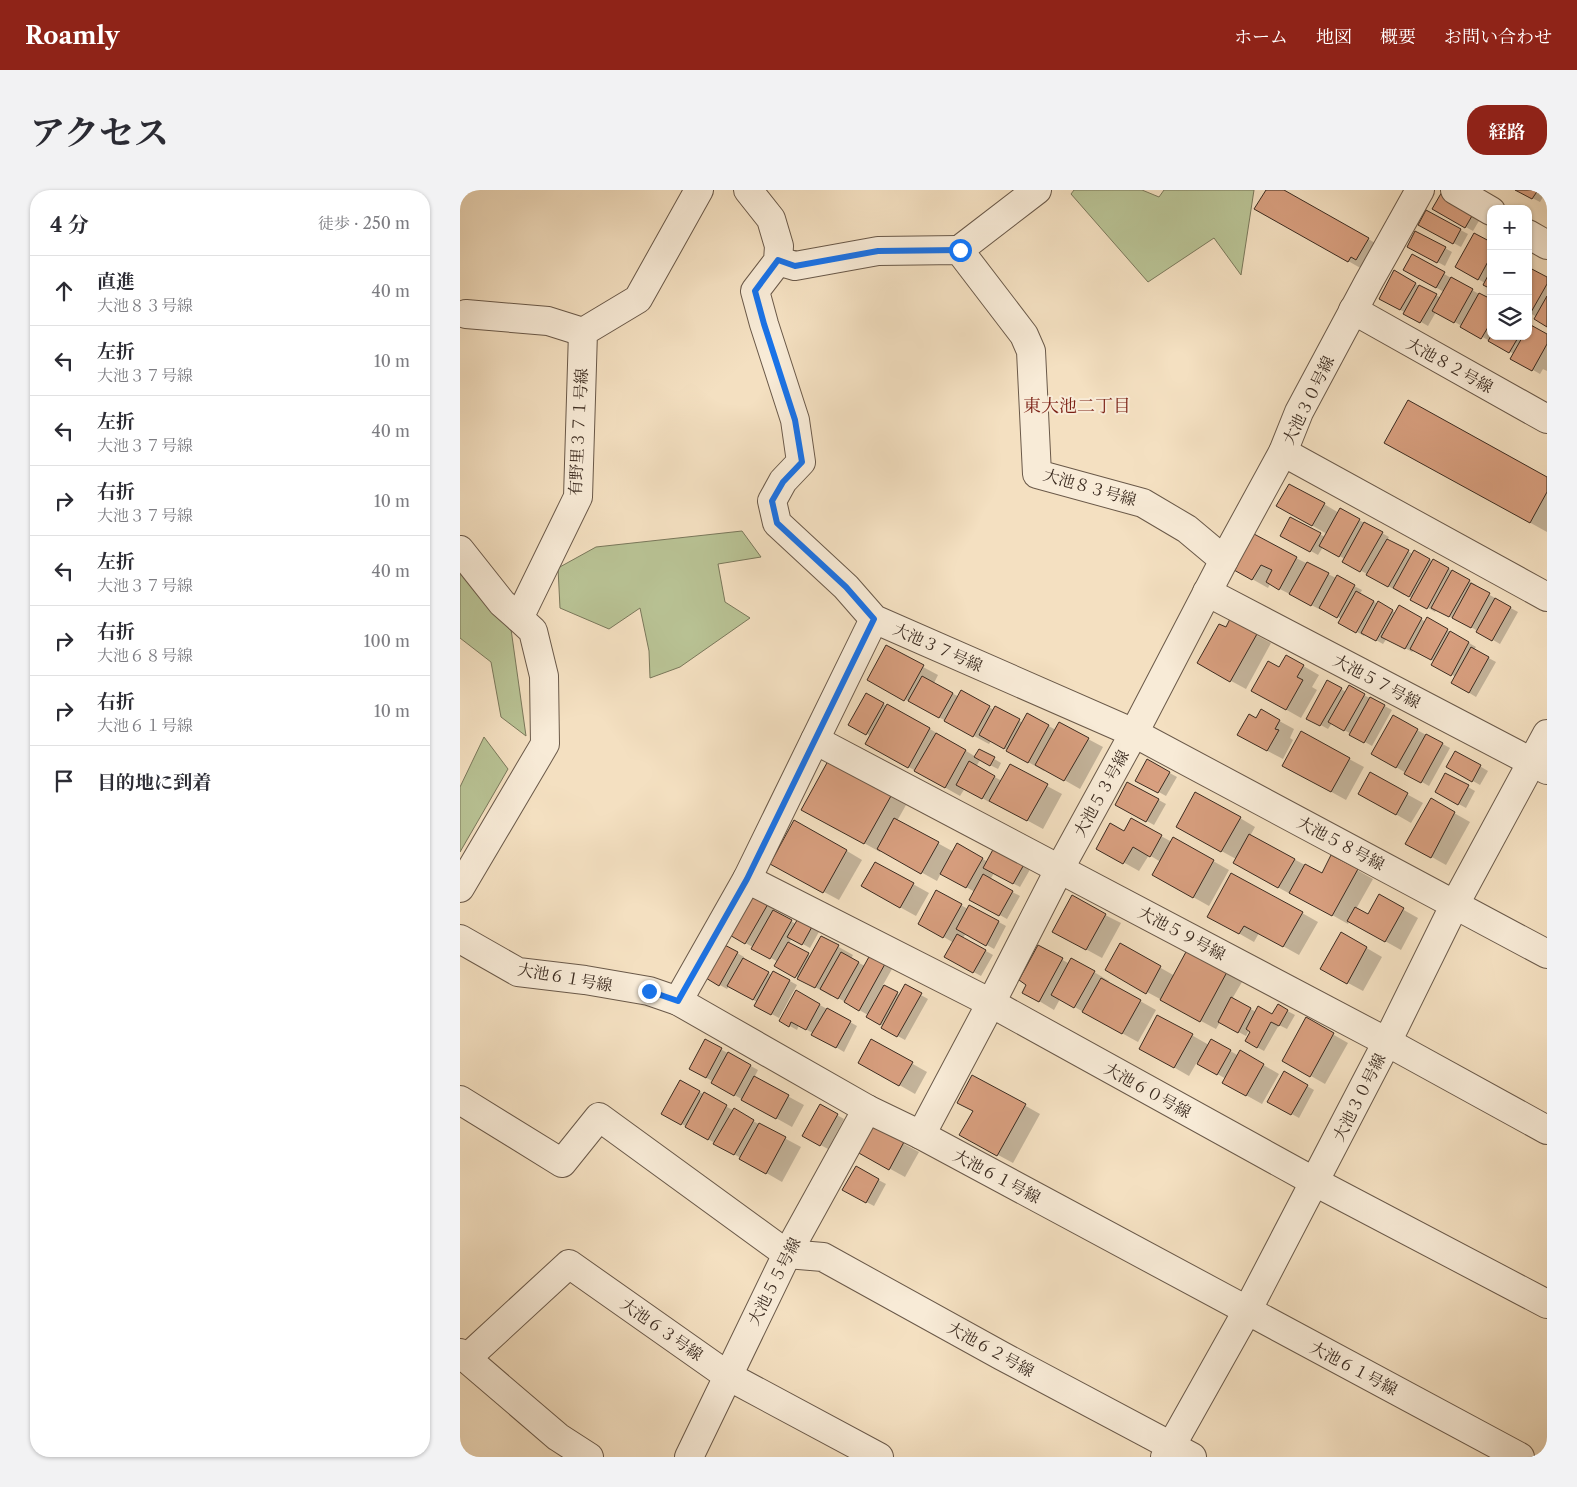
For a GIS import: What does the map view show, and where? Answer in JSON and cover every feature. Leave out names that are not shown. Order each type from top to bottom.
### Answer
[{"type":"street","points":[[466,314],[548,321],[583,332],[638,299],[699,190]]},
{"type":"street","points":[[748,190],[771,218],[779,246],[778,260],[795,266],[878,251],[960,250],[1037,190]]},
{"type":"street","name":"大池３０号線","points":[[1420,190],[1299,412],[1283,452],[1545,592]]},
{"type":"street","points":[[1455,190],[1487,209]]},
{"type":"street","points":[[1532,236],[1547,245]]},
{"type":"street","name":"大池８３号線","points":[[960,250],[1024,335],[1031,351],[1037,474],[1143,502],[1187,529],[1224,560]]},
{"type":"street","name":"大池３７号線","points":[[778,260],[755,291],[795,420],[802,462],[783,482],[772,501],[777,523],[846,587],[874,619],[1134,733]]},
{"type":"street","name":"大池８２号線","points":[[1353,310],[1547,419]]},
{"type":"street","name":"有野里３７１号線","points":[[519,618],[578,497],[583,332]]},
{"type":"street","name":"大池５３号線","points":[[921,1135],[1060,868],[1283,452]]},
{"type":"street","points":[[460,550],[502,603],[533,631],[544,676],[545,744],[460,888]]},
{"type":"street","name":"大池５７号線","points":[[1207,592],[1540,766]]},
{"type":"street","points":[[678,1001],[747,879],[874,619]]},
{"type":"street","name":"大池５８号線","points":[[1134,733],[1547,954]]},
{"type":"street","name":"大池３０号線","points":[[1176,1453],[1247,1311],[1387,1042],[1455,904],[1540,766],[1547,734]]},
{"type":"street","name":"大池５９号線","points":[[816,740],[1387,1042],[1547,1130]]},
{"type":"street","name":"大池６０号線","points":[[747,879],[991,1003],[1315,1182],[1547,1304]]},
{"type":"street","name":"大池６１号線","points":[[460,939],[518,972],[585,980],[649,991],[678,1001],[867,1109],[921,1135],[1520,1457]]},
{"type":"street","points":[[460,1100],[562,1164],[599,1117],[787,1254]]},
{"type":"street","name":"大池５５号線","points":[[688,1457],[787,1254],[867,1109]]},
{"type":"street","name":"大池６２号線","points":[[787,1254],[823,1257],[1176,1453]]},
{"type":"street","name":"大池６３号線","points":[[464,1356],[570,1264],[728,1376],[880,1457]]},
{"type":"street","points":[[464,1356],[558,1437],[589,1457]]},
{"type":"green space","points":[[1074,190],[1142,190],[1159,197],[1164,190],[1254,190],[1241,275],[1214,238],[1148,282],[1071,194]]},
{"type":"green space","points":[[742,531],[761,557],[718,564],[725,602],[750,618],[680,667],[650,678],[649,651],[640,608],[609,629],[560,608],[558,568],[596,547]]},
{"type":"green space","points":[[460,570],[510,622],[526,736],[501,717],[491,662],[460,638]]},
{"type":"green space","points":[[484,737],[508,769],[460,852],[460,787]]},
{"type":"building","points":[[1266,190],[1284,190],[1369,238],[1356,260],[1351,257],[1348,262],[1254,209]]},
{"type":"building","points":[[1443,190],[1476,209],[1465,228],[1432,209]]},
{"type":"building","points":[[1515,190],[1538,190],[1532,199]]},
{"type":"building","points":[[1426,210],[1461,229],[1453,244],[1418,225]]},
{"type":"building","points":[[1415,231],[1446,247],[1437,263],[1407,247]]},
{"type":"building","points":[[1474,233],[1487,240],[1487,263],[1478,280],[1455,267]]},
{"type":"building","points":[[1412,254],[1445,272],[1436,288],[1403,270]]},
{"type":"building","points":[[1532,269],[1547,277],[1547,284],[1532,310]]},
{"type":"building","points":[[1394,270],[1416,283],[1400,310],[1379,299]]},
{"type":"building","points":[[1451,277],[1473,289],[1454,323],[1432,311]]},
{"type":"building","points":[[1487,278],[1487,287],[1483,285]]},
{"type":"building","points":[[1419,285],[1437,294],[1420,323],[1403,314]]},
{"type":"building","points":[[1479,293],[1487,297],[1487,329],[1481,339],[1460,327]]},
{"type":"building","points":[[1547,296],[1547,327],[1534,319]]},
{"type":"building","points":[[1532,326],[1547,334],[1547,344],[1532,371],[1510,359],[1521,340],[1532,340]]},
{"type":"building","points":[[1489,340],[1517,340],[1509,353]]},
{"type":"building","points":[[1408,400],[1547,477],[1547,492],[1530,523],[1384,443]]},
{"type":"building","points":[[1289,484],[1325,503],[1312,526],[1276,506]]},
{"type":"building","points":[[1340,508],[1360,519],[1339,557],[1319,546]]},
{"type":"building","points":[[1290,517],[1321,533],[1310,552],[1280,536]]},
{"type":"building","points":[[1364,522],[1383,532],[1360,572],[1342,562]]},
{"type":"building","points":[[1254,534],[1297,557],[1279,590],[1266,582],[1272,570],[1261,565],[1252,580],[1234,570]]},
{"type":"building","points":[[1387,539],[1409,550],[1388,587],[1366,575]]},
{"type":"building","points":[[1414,550],[1430,559],[1409,597],[1393,588]]},
{"type":"building","points":[[1433,559],[1449,568],[1427,609],[1410,600]]},
{"type":"building","points":[[1307,562],[1329,573],[1311,606],[1289,594]]},
{"type":"building","points":[[1452,570],[1470,580],[1449,617],[1431,608]]},
{"type":"building","points":[[1337,575],[1355,585],[1337,618],[1319,608]]},
{"type":"building","points":[[1471,583],[1490,593],[1471,628],[1452,618]]},
{"type":"building","points":[[1356,591],[1374,601],[1356,633],[1338,623]]},
{"type":"building","points":[[1495,598],[1511,607],[1492,641],[1476,632]]},
{"type":"building","points":[[1378,601],[1393,610],[1376,641],[1361,633]]},
{"type":"building","points":[[1399,605],[1422,618],[1405,649],[1381,637]]},
{"type":"building","points":[[1427,617],[1448,629],[1431,660],[1410,649]]},
{"type":"building","points":[[1230,619],[1257,634],[1230,682],[1197,663],[1219,624],[1226,627]]},
{"type":"building","points":[[1450,631],[1469,642],[1451,676],[1431,665]]},
{"type":"building","points":[[886,645],[924,665],[904,701],[867,680]]},
{"type":"building","points":[[1471,647],[1489,657],[1469,693],[1451,683]]},
{"type":"building","points":[[1286,655],[1304,665],[1297,677],[1303,680],[1286,710],[1251,691],[1268,661],[1279,667]]},
{"type":"building","points":[[922,676],[953,693],[939,718],[908,701]]},
{"type":"building","points":[[1327,680],[1342,688],[1320,726],[1306,719]]},
{"type":"building","points":[[1349,685],[1365,694],[1344,731],[1328,722]]},
{"type":"building","points":[[961,690],[990,706],[973,737],[944,721]]},
{"type":"building","points":[[866,693],[884,703],[866,735],[848,725]]},
{"type":"building","points":[[1370,697],[1385,705],[1364,743],[1349,735]]},
{"type":"building","points":[[887,704],[930,728],[908,768],[865,744]]},
{"type":"building","points":[[995,706],[1020,719],[1004,749],[979,735]]},
{"type":"building","points":[[1261,709],[1280,720],[1275,729],[1279,730],[1267,751],[1237,735],[1249,714],[1256,718]]},
{"type":"building","points":[[1027,713],[1049,725],[1028,763],[1006,751]]},
{"type":"building","points":[[1393,715],[1418,729],[1396,768],[1371,754]]},
{"type":"building","points":[[1059,722],[1089,738],[1064,781],[1035,765]]},
{"type":"building","points":[[1301,731],[1350,758],[1331,792],[1282,766]]},
{"type":"building","points":[[936,733],[966,750],[945,788],[914,771]]},
{"type":"building","points":[[1426,734],[1443,743],[1421,783],[1404,774]]},
{"type":"building","points":[[979,749],[995,757],[990,766],[974,757]]},
{"type":"building","points":[[1455,751],[1481,765],[1472,782],[1446,767]]},
{"type":"building","points":[[1147,759],[1170,772],[1158,793],[1135,781]]},
{"type":"building","points":[[828,761],[891,796],[864,844],[801,810]]},
{"type":"building","points":[[969,761],[995,776],[982,799],[956,785]]},
{"type":"building","points":[[1010,764],[1048,784],[1027,821],[989,801]]},
{"type":"building","points":[[1370,772],[1408,793],[1396,815],[1358,794]]},
{"type":"building","points":[[1445,773],[1469,785],[1458,805],[1435,792]]},
{"type":"building","points":[[1127,782],[1159,799],[1146,822],[1115,805]]},
{"type":"building","points":[[1195,792],[1241,817],[1221,852],[1176,827]]},
{"type":"building","points":[[1431,798],[1455,812],[1431,858],[1405,844]]},
{"type":"building","points":[[894,818],[939,842],[921,874],[877,849]]},
{"type":"building","points":[[1131,818],[1162,835],[1150,857],[1133,847],[1123,864],[1096,849],[1110,823],[1124,831]]},
{"type":"building","points":[[794,820],[847,850],[823,893],[770,864]]},
{"type":"building","points":[[1249,834],[1295,859],[1278,888],[1233,863]]},
{"type":"building","points":[[1173,837],[1214,860],[1193,898],[1152,875]]},
{"type":"building","points":[[957,843],[983,858],[966,888],[940,874]]},
{"type":"building","points":[[996,844],[1026,861],[1013,884],[983,868]]},
{"type":"building","points":[[1331,855],[1358,869],[1332,916],[1289,893],[1305,864],[1322,873]]},
{"type":"building","points":[[875,862],[914,883],[900,908],[861,886]]},
{"type":"building","points":[[1231,873],[1303,912],[1283,947],[1244,926],[1239,934],[1207,917]]},
{"type":"building","points":[[983,874],[1013,891],[999,916],[969,900]]},
{"type":"building","points":[[936,890],[962,904],[943,938],[918,924]]},
{"type":"building","points":[[750,894],[768,904],[745,944],[728,934]]},
{"type":"building","points":[[1379,894],[1404,908],[1385,942],[1347,921],[1355,907],[1368,914]]},
{"type":"building","points":[[1072,895],[1106,914],[1086,950],[1052,932]]},
{"type":"building","points":[[969,905],[999,921],[986,946],[956,929]]},
{"type":"building","points":[[773,910],[792,920],[770,959],[751,949]]},
{"type":"building","points":[[799,917],[813,925],[802,945],[787,937]]},
{"type":"building","points":[[1341,932],[1367,947],[1347,984],[1320,969]]},
{"type":"building","points":[[957,934],[986,950],[973,973],[944,957]]},
{"type":"building","points":[[821,936],[839,945],[815,988],[797,979]]},
{"type":"building","points":[[719,942],[738,952],[719,986],[701,975]]},
{"type":"building","points":[[788,942],[809,953],[795,978],[774,966]]},
{"type":"building","points":[[1120,943],[1161,966],[1146,994],[1105,970]]},
{"type":"building","points":[[1038,945],[1063,958],[1039,1002],[1022,993],[1026,985],[1019,980]]},
{"type":"building","points":[[1187,950],[1227,972],[1200,1022],[1160,1000]]},
{"type":"building","points":[[841,952],[859,962],[838,999],[820,989]]},
{"type":"building","points":[[870,955],[885,964],[859,1011],[844,1002]]},
{"type":"building","points":[[743,958],[769,972],[753,1000],[727,986]]},
{"type":"building","points":[[1071,958],[1095,971],[1074,1008],[1051,995]]},
{"type":"building","points":[[773,971],[790,980],[771,1015],[754,1006]]},
{"type":"building","points":[[1101,978],[1141,1000],[1122,1034],[1082,1012]]},
{"type":"building","points":[[905,984],[922,993],[897,1037],[881,1028]]},
{"type":"building","points":[[884,985],[898,992],[880,1025],[866,1017]]},
{"type":"building","points":[[796,990],[820,1004],[806,1030],[791,1022],[789,1027],[779,1021]]},
{"type":"building","points":[[1231,997],[1251,1008],[1238,1033],[1218,1022]]},
{"type":"building","points":[[1278,1004],[1288,1010],[1279,1026],[1271,1022],[1257,1048],[1245,1041],[1250,1032],[1246,1029],[1258,1006],[1272,1014]]},
{"type":"building","points":[[827,1008],[851,1021],[836,1048],[811,1035]]},
{"type":"building","points":[[1157,1015],[1193,1034],[1174,1068],[1139,1049]]},
{"type":"building","points":[[1306,1017],[1334,1033],[1310,1077],[1282,1061]]},
{"type":"building","points":[[705,1039],[722,1048],[706,1078],[689,1069]]},
{"type":"building","points":[[871,1039],[913,1062],[899,1086],[858,1063]]},
{"type":"building","points":[[1211,1039],[1231,1050],[1217,1075],[1197,1064]]},
{"type":"building","points":[[1240,1050],[1264,1064],[1246,1096],[1222,1083]]},
{"type":"building","points":[[728,1052],[751,1065],[734,1096],[711,1083]]},
{"type":"building","points":[[1284,1071],[1308,1085],[1291,1115],[1267,1102]]},
{"type":"building","points":[[972,1075],[1026,1104],[997,1156],[959,1135],[973,1111],[957,1103]]},
{"type":"building","points":[[754,1076],[789,1095],[776,1119],[741,1100]]},
{"type":"building","points":[[680,1080],[700,1091],[681,1125],[661,1114]]},
{"type":"building","points":[[704,1092],[727,1105],[708,1140],[685,1127]]},
{"type":"building","points":[[820,1104],[838,1114],[820,1146],[802,1136]]},
{"type":"building","points":[[734,1108],[754,1120],[734,1155],[713,1144]]},
{"type":"building","points":[[759,1123],[786,1137],[766,1174],[739,1159]]},
{"type":"building","points":[[872,1125],[904,1142],[889,1170],[857,1152]]},
{"type":"building","points":[[856,1166],[879,1179],[866,1203],[842,1190]]},
{"type":"district","name":"東大池二丁目","points":[[1077,406]]},
{"type":"route","points":[[649,991],[678,1001],[747,879],[874,619],[846,587],[777,523],[772,501],[783,482],[802,462],[795,420],[755,291],[778,260],[795,266],[878,251],[960,250]]}]
